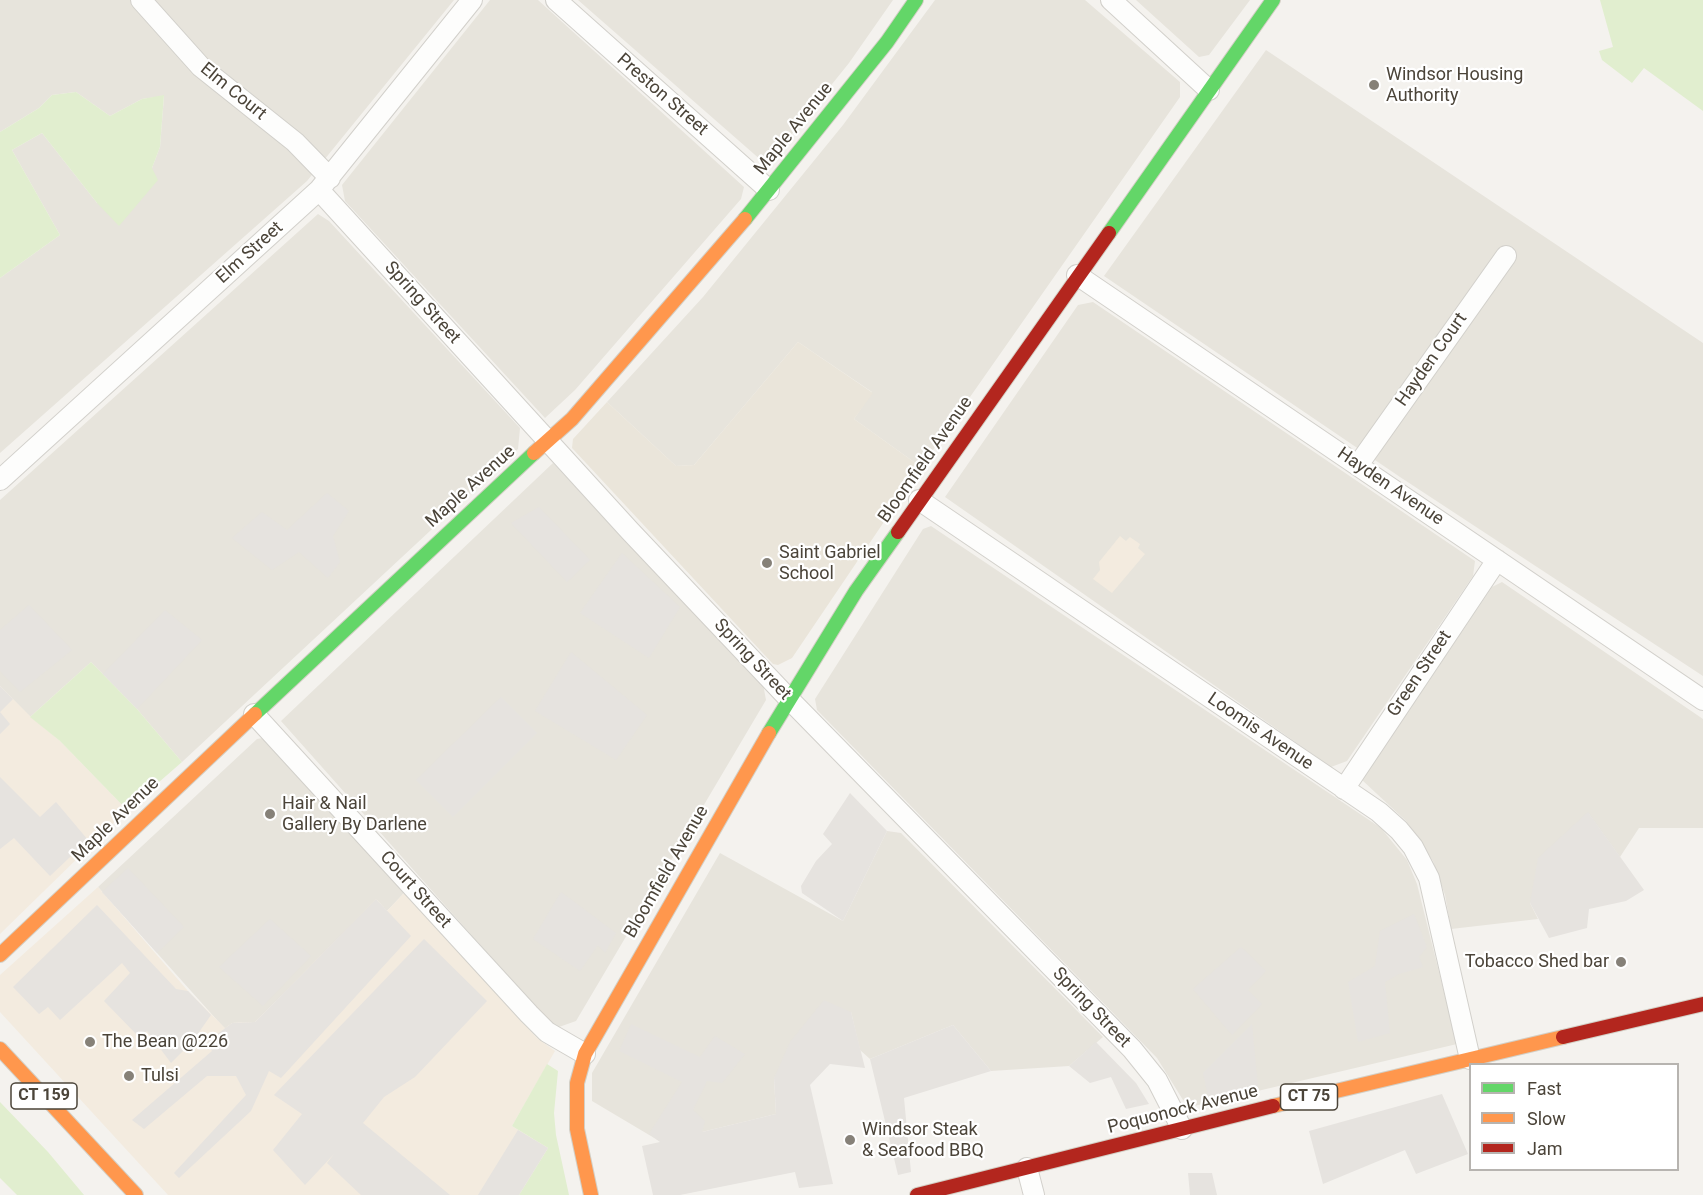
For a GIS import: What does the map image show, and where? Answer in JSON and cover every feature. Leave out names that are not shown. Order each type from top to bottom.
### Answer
[{"type":"main road","name":"Maple Avenue","points":[[0,955],[465,515],[548,442],[640,343],[768,190],[887,42],[916,0]]},
{"type":"main road","name":"Bloomfield Avenue","points":[[591,1195],[579,1146],[576,1114],[577,1083],[585,1054],[789,699],[851,599],[1077,275],[1273,0]]},
{"type":"main road","name":"Poquonock Avenue","points":[[917,1195],[1703,1004]]},
{"type":"main road","name":"CT 159","points":[[0,1049],[136,1195]]},
{"type":"street","name":"Elm Court","points":[[141,0],[201,67],[295,142],[324,184]]},
{"type":"street","name":"Elm Street","points":[[0,480],[324,184],[472,0]]},
{"type":"street","name":"Preston Street","points":[[556,0],[768,190]]},
{"type":"street","points":[[1111,0],[1209,90]]},
{"type":"street","name":"Spring Street","points":[[324,184],[548,442],[789,699],[1132,1049],[1157,1080],[1182,1129]]},
{"type":"street","name":"Hayden Court","points":[[1358,465],[1506,256]]},
{"type":"street","name":"Hayden Avenue","points":[[1077,275],[1703,700]]},
{"type":"street","name":"Loomis Avenue","points":[[919,500],[1379,812],[1399,830],[1413,847],[1429,878],[1470,1059]]},
{"type":"street","name":"Green Street","points":[[1344,789],[1497,560]]},
{"type":"street","name":"Court Street","points":[[254,714],[529,1014],[547,1032],[585,1054]]},
{"type":"street","points":[[1027,1168],[1034,1195]]},
{"type":"shaded area","points":[[0,0],[454,0],[307,181],[0,453],[0,278],[60,235],[12,150],[42,133],[97,203],[152,168],[160,147],[164,96],[142,99],[110,116],[76,92],[52,95],[39,108],[0,132]]},
{"type":"shaded area","points":[[490,0],[538,0],[744,187],[741,199],[575,390],[545,418],[345,201],[342,185]]},
{"type":"shaded area","points":[[578,0],[893,0],[849,63],[775,155],[762,161]]},
{"type":"shaded area","points":[[935,0],[1085,0],[1180,82],[1180,97],[921,467],[854,419],[872,392],[798,342],[694,465],[676,466],[607,402],[703,297],[843,125]]},
{"type":"shaded area","points":[[1136,0],[1250,0],[1209,55],[1199,57]]},
{"type":"shaded area","points":[[1266,50],[1703,343],[1703,676],[1400,477],[1104,276]]},
{"type":"shaded area","points":[[318,214],[329,221],[520,428],[518,449],[182,762],[137,709],[91,662],[30,717],[0,686],[0,500]]},
{"type":"shaded area","points":[[1093,302],[1475,561],[1473,576],[1347,761],[1331,767],[945,497],[1078,305]]},
{"type":"shaded area","name":"Saint Gabriel School","points":[[798,342],[873,393],[854,419],[921,467],[792,658],[778,665],[773,664],[572,448],[573,439],[607,402],[676,466],[694,465]]},
{"type":"shaded area","points":[[553,463],[763,684],[766,700],[576,1021],[559,1027],[547,1020],[281,721]]},
{"type":"shaded area","points":[[327,493],[349,511],[333,536],[340,562],[328,578],[299,552],[272,570],[232,538],[262,512],[287,530]]},
{"type":"shaded area","points":[[539,507],[590,560],[567,582],[511,523]]},
{"type":"shaded area","points":[[931,526],[1381,828],[1407,860],[1417,884],[1457,1044],[1194,1106],[1183,1100],[1157,1058],[817,710],[815,699],[923,529]]},
{"type":"shaded area","points":[[1120,536],[1126,541],[1130,537],[1140,544],[1138,548],[1145,554],[1112,593],[1093,579],[1100,570],[1099,562]]},
{"type":"shaded area","points":[[622,553],[680,607],[649,658],[580,613]]},
{"type":"shaded area","points":[[1502,582],[1703,719],[1703,828],[1639,828],[1620,857],[1588,813],[1530,903],[1538,919],[1451,929],[1445,895],[1433,861],[1406,821],[1362,780],[1492,587]]},
{"type":"shaded area","points":[[29,605],[72,650],[20,692],[0,671],[0,630]]},
{"type":"shaded area","points":[[165,610],[202,640],[137,709],[103,674]]},
{"type":"shaded area","points":[[571,652],[647,715],[616,760],[535,711]]},
{"type":"shaded area","points":[[0,686],[30,716],[60,741],[127,810],[0,934]]},
{"type":"shaded area","points":[[0,686],[13,699],[0,712]]},
{"type":"shaded area","points":[[501,697],[537,733],[453,817],[416,780]]},
{"type":"shaded area","points":[[0,712],[10,724],[0,734]]},
{"type":"shaded area","points":[[263,738],[404,893],[387,911],[377,900],[255,1022],[232,1023],[225,1029],[98,887],[257,739]]},
{"type":"shaded area","points":[[0,777],[40,817],[56,802],[88,840],[50,876],[14,838],[0,849]]},
{"type":"shaded area","points":[[850,793],[887,831],[843,921],[802,893],[801,886],[816,861],[832,844],[823,834]]},
{"type":"shaded area","points":[[1588,812],[1644,890],[1626,901],[1589,909],[1587,928],[1549,938],[1530,903],[1538,858]]},
{"type":"shaded area","points":[[887,831],[901,833],[1103,1037],[1069,1066],[991,1071],[953,1025],[870,1059],[860,1050],[851,1012],[774,1078],[776,1114],[661,1142],[592,1101],[592,1073],[720,853],[843,921]]},
{"type":"shaded area","points":[[128,868],[184,927],[157,953],[102,892]]},
{"type":"shaded area","points":[[98,887],[188,991],[225,1028],[232,1023],[255,1022],[376,899],[387,911],[404,893],[537,1038],[555,1051],[512,1126],[548,1148],[519,1195],[168,1195],[0,1012],[0,975]]},
{"type":"shaded area","points":[[561,892],[616,933],[605,953],[598,945],[580,971],[533,939]]},
{"type":"shaded area","points":[[376,899],[411,936],[281,1078],[269,1071],[251,1111],[179,1178],[174,1173],[246,1095],[236,1076],[207,1076],[144,1129],[132,1120],[212,1051],[207,1042],[232,1023],[255,1022]]},
{"type":"shaded area","points":[[97,905],[176,989],[188,991],[211,1015],[192,1042],[171,1063],[147,1031],[139,1037],[104,1001],[130,973],[122,963],[60,1020],[48,1007],[39,1014],[13,987]]},
{"type":"shaded area","points":[[1414,914],[1427,947],[1419,957],[1423,967],[1399,974],[1385,982],[1390,1033],[1358,1042],[1348,982],[1375,966],[1380,931]]},
{"type":"shaded area","points":[[270,919],[311,956],[263,1006],[219,967]]},
{"type":"shaded area","points":[[424,939],[487,1001],[415,1077],[384,1097],[363,1123],[450,1195],[361,1195],[327,1163],[334,1154],[305,1185],[273,1150],[302,1114],[274,1095]]},
{"type":"shaded area","points":[[1241,947],[1266,971],[1248,990],[1262,1004],[1232,1035],[1193,989]]},
{"type":"shaded area","points":[[824,1000],[851,1012],[865,1068],[830,1064],[810,1085],[833,1184],[799,1188],[795,1172],[680,1195],[653,1195],[642,1146],[660,1142],[649,1134],[682,1082],[619,1051],[631,1024],[700,1057],[715,1036],[745,1054],[722,1083],[707,1081],[693,1110],[705,1121],[702,1132],[776,1114],[774,1078],[790,1042]]},
{"type":"shaded area","points":[[1252,1024],[1258,1087],[1208,1096],[1203,1073]]},
{"type":"shaded area","points":[[953,1025],[991,1071],[904,1098],[911,1172],[898,1175],[870,1059]]},
{"type":"shaded area","points":[[1096,1042],[1136,1083],[1149,1104],[1126,1109],[1111,1077],[1090,1083],[1069,1066]]},
{"type":"shaded area","points":[[1442,1094],[1468,1154],[1416,1174],[1405,1150],[1323,1184],[1309,1131]]},
{"type":"shaded area","points":[[518,1130],[548,1148],[519,1195],[478,1195]]},
{"type":"shaded area","points":[[1188,1173],[1212,1173],[1217,1195],[1190,1195]]},
{"type":"green space","points":[[1600,0],[1703,0],[1703,111],[1644,68],[1632,83],[1602,60],[1599,51],[1613,47]]},
{"type":"green space","points":[[76,92],[110,116],[142,99],[164,95],[160,147],[152,168],[158,180],[119,226],[97,203],[42,133],[12,150],[60,235],[0,278],[0,132],[39,108],[52,95]]},
{"type":"green space","points":[[91,662],[137,709],[182,762],[127,810],[60,741],[30,717]]},
{"type":"green space","points":[[547,1064],[558,1071],[554,1113],[556,1135],[569,1195],[519,1195],[548,1148],[512,1126]]},
{"type":"green space","points":[[0,1102],[48,1152],[84,1195],[17,1195],[0,1178]]},
{"type":"traffic: fast","points":[[745,219],[887,42],[916,0]]},
{"type":"traffic: fast","points":[[1109,233],[1273,0]]},
{"type":"traffic: fast","points":[[255,714],[534,453]]},
{"type":"traffic: fast","points":[[769,733],[856,591],[898,532]]},
{"type":"traffic: slow","points":[[534,453],[572,419],[745,219]]},
{"type":"traffic: slow","points":[[0,955],[255,714]]},
{"type":"traffic: slow","points":[[591,1195],[577,1129],[577,1083],[585,1054],[769,733]]},
{"type":"traffic: slow","points":[[1273,1106],[1563,1037]]},
{"type":"traffic: slow","points":[[0,1049],[136,1195]]},
{"type":"traffic: jam","points":[[898,532],[1109,233]]},
{"type":"traffic: jam","points":[[1563,1037],[1703,1004]]},
{"type":"traffic: jam","points":[[917,1195],[1273,1106]]},
{"type":"place","name":"Windsor Housing Authority","points":[[1374,85]]},
{"type":"place","name":"Saint Gabriel School","points":[[767,563]]},
{"type":"place","name":"Hair & Nail Gallery By Darlene","points":[[270,814]]},
{"type":"place","name":"Tobacco Shed bar","points":[[1621,962]]},
{"type":"place","name":"The Bean @226","points":[[90,1042]]},
{"type":"place","name":"Tulsi","points":[[129,1076]]},
{"type":"place","name":"Windsor Steak & Seafood BBQ","points":[[850,1140]]}]
